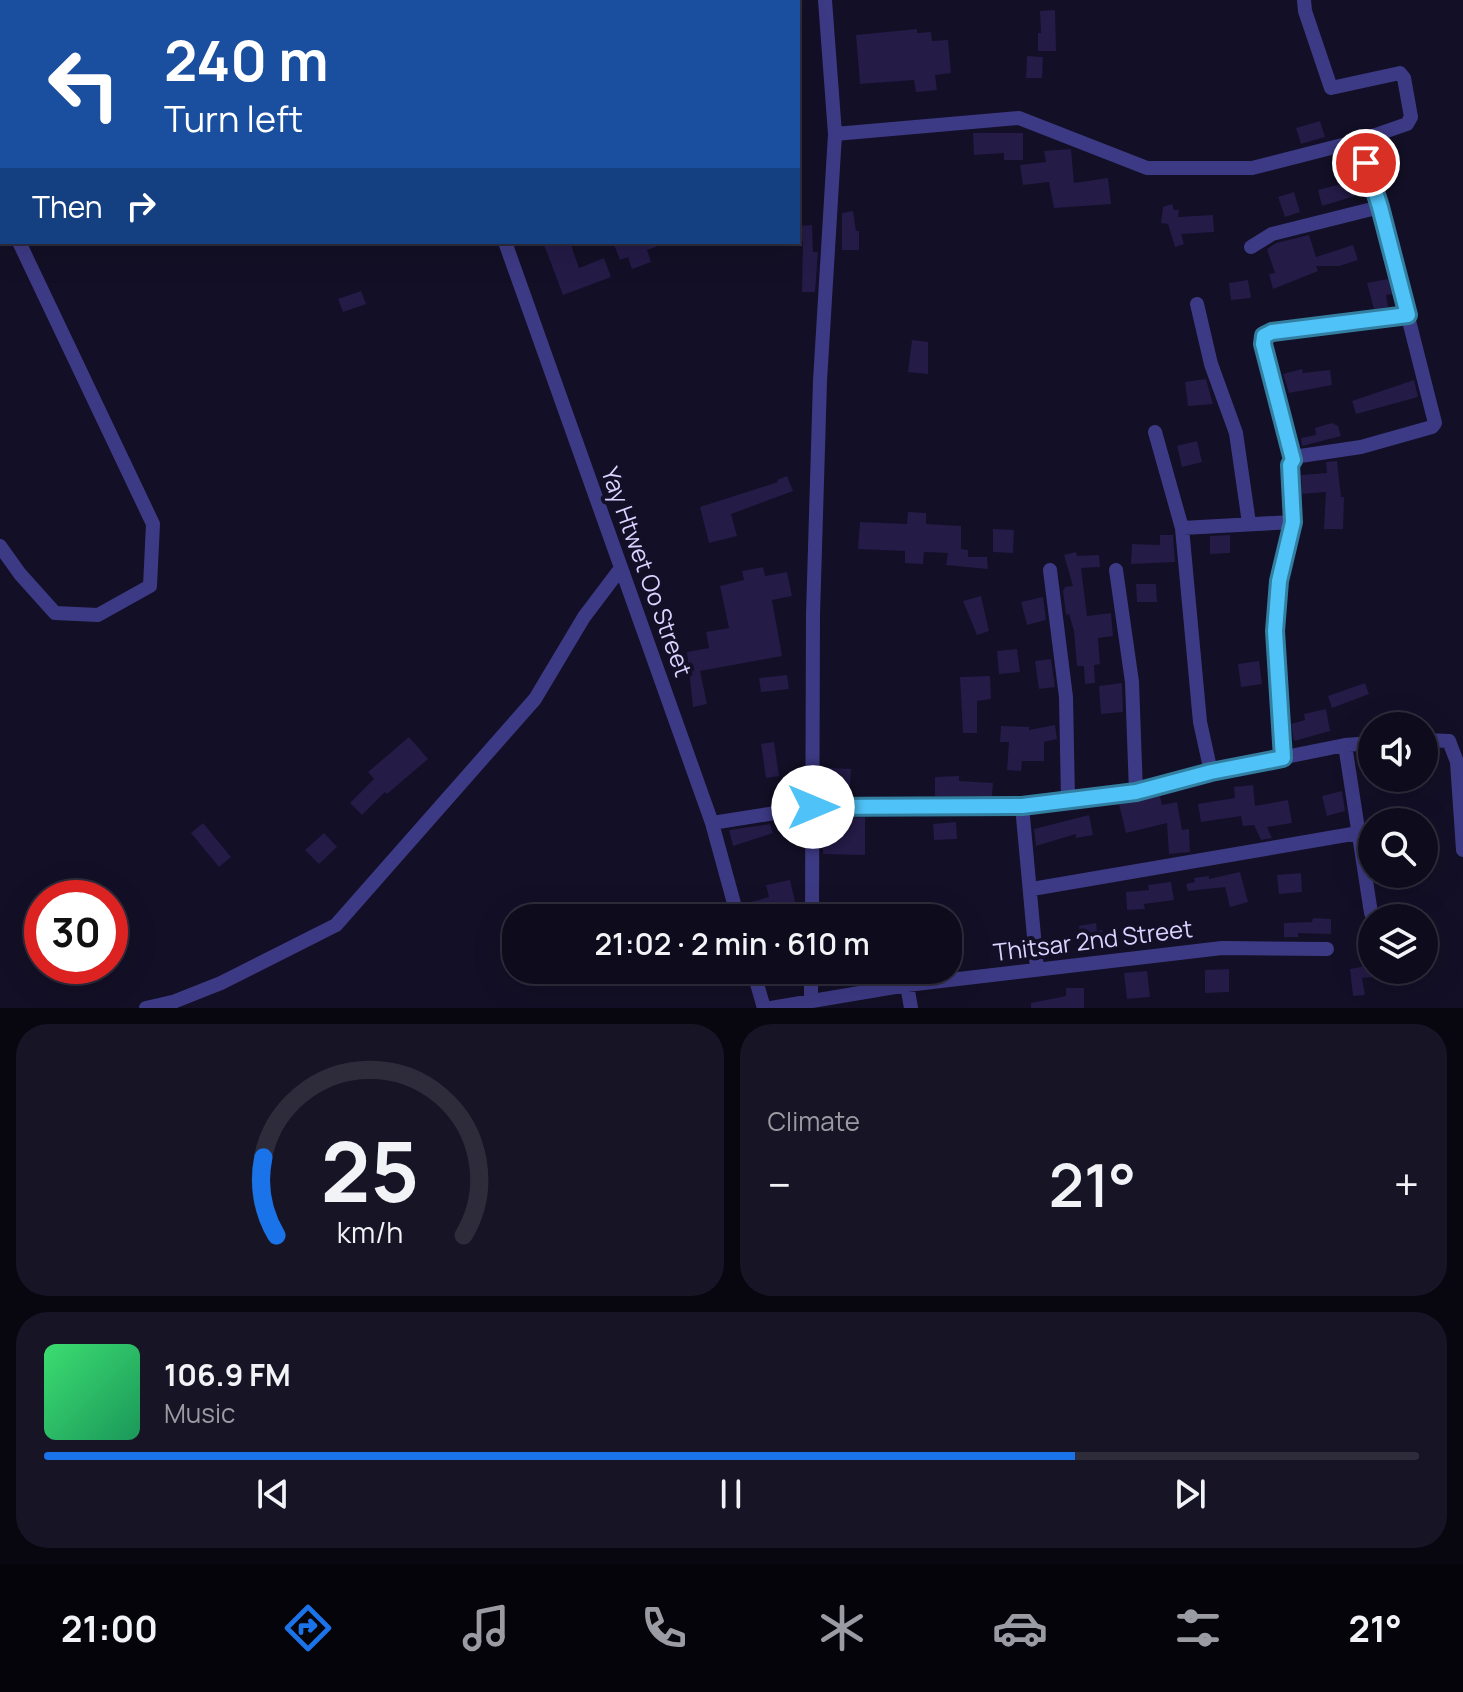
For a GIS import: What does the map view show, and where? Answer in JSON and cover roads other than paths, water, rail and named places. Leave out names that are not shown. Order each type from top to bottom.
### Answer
[{"type":"street","points":[[812,904],[813,615],[820,381],[835,134],[825,0]]},
{"type":"street","points":[[835,134],[1019,118],[1147,168],[1252,168],[1358,141],[1407,124],[1411,117],[1404,78],[1400,73],[1331,88],[1304,0]]},
{"type":"street","points":[[1293,460],[1361,447],[1432,427],[1435,423],[1380,207],[1358,141]]},
{"type":"street","points":[[1251,247],[1272,234],[1380,207]]},
{"type":"street","points":[[0,546],[55,613],[98,615],[150,586],[153,524],[20,244]]},
{"type":"street","name":"Yay Htwet Oo Street","points":[[506,244],[712,823],[734,904]]},
{"type":"street","points":[[1197,304],[1211,364],[1234,424],[1249,523]]},
{"type":"street","points":[[1283,758],[1275,631],[1279,581],[1293,522],[1290,465],[1293,460],[1263,344],[1264,336],[1272,332],[1408,315]]},
{"type":"street","points":[[1155,432],[1182,528],[1200,722],[1211,772]]},
{"type":"street","points":[[1182,528],[1293,522]]},
{"type":"street","points":[[146,1008],[169,1005],[221,983],[336,925],[535,699],[584,617],[621,568]]},
{"type":"street","points":[[1050,570],[1066,697],[1068,799]]},
{"type":"street","points":[[1116,570],[1132,682],[1136,792]]},
{"type":"street","points":[[1438,741],[1449,741],[1457,762],[1463,850]]},
{"type":"street","points":[[712,823],[813,807],[1022,806],[1136,792],[1211,772],[1358,744]]},
{"type":"street","points":[[1032,889],[1358,833],[1345,745]]},
{"type":"street","points":[[1022,806],[1037,969]]},
{"type":"street","name":"Thitsar 2nd Street","points":[[771,1008],[907,985],[1222,948],[1327,949]]},
{"type":"street","points":[[757,984],[764,1008]]},
{"type":"street","points":[[811,984],[811,1000]]},
{"type":"street","points":[[907,985],[911,1008]]}]
